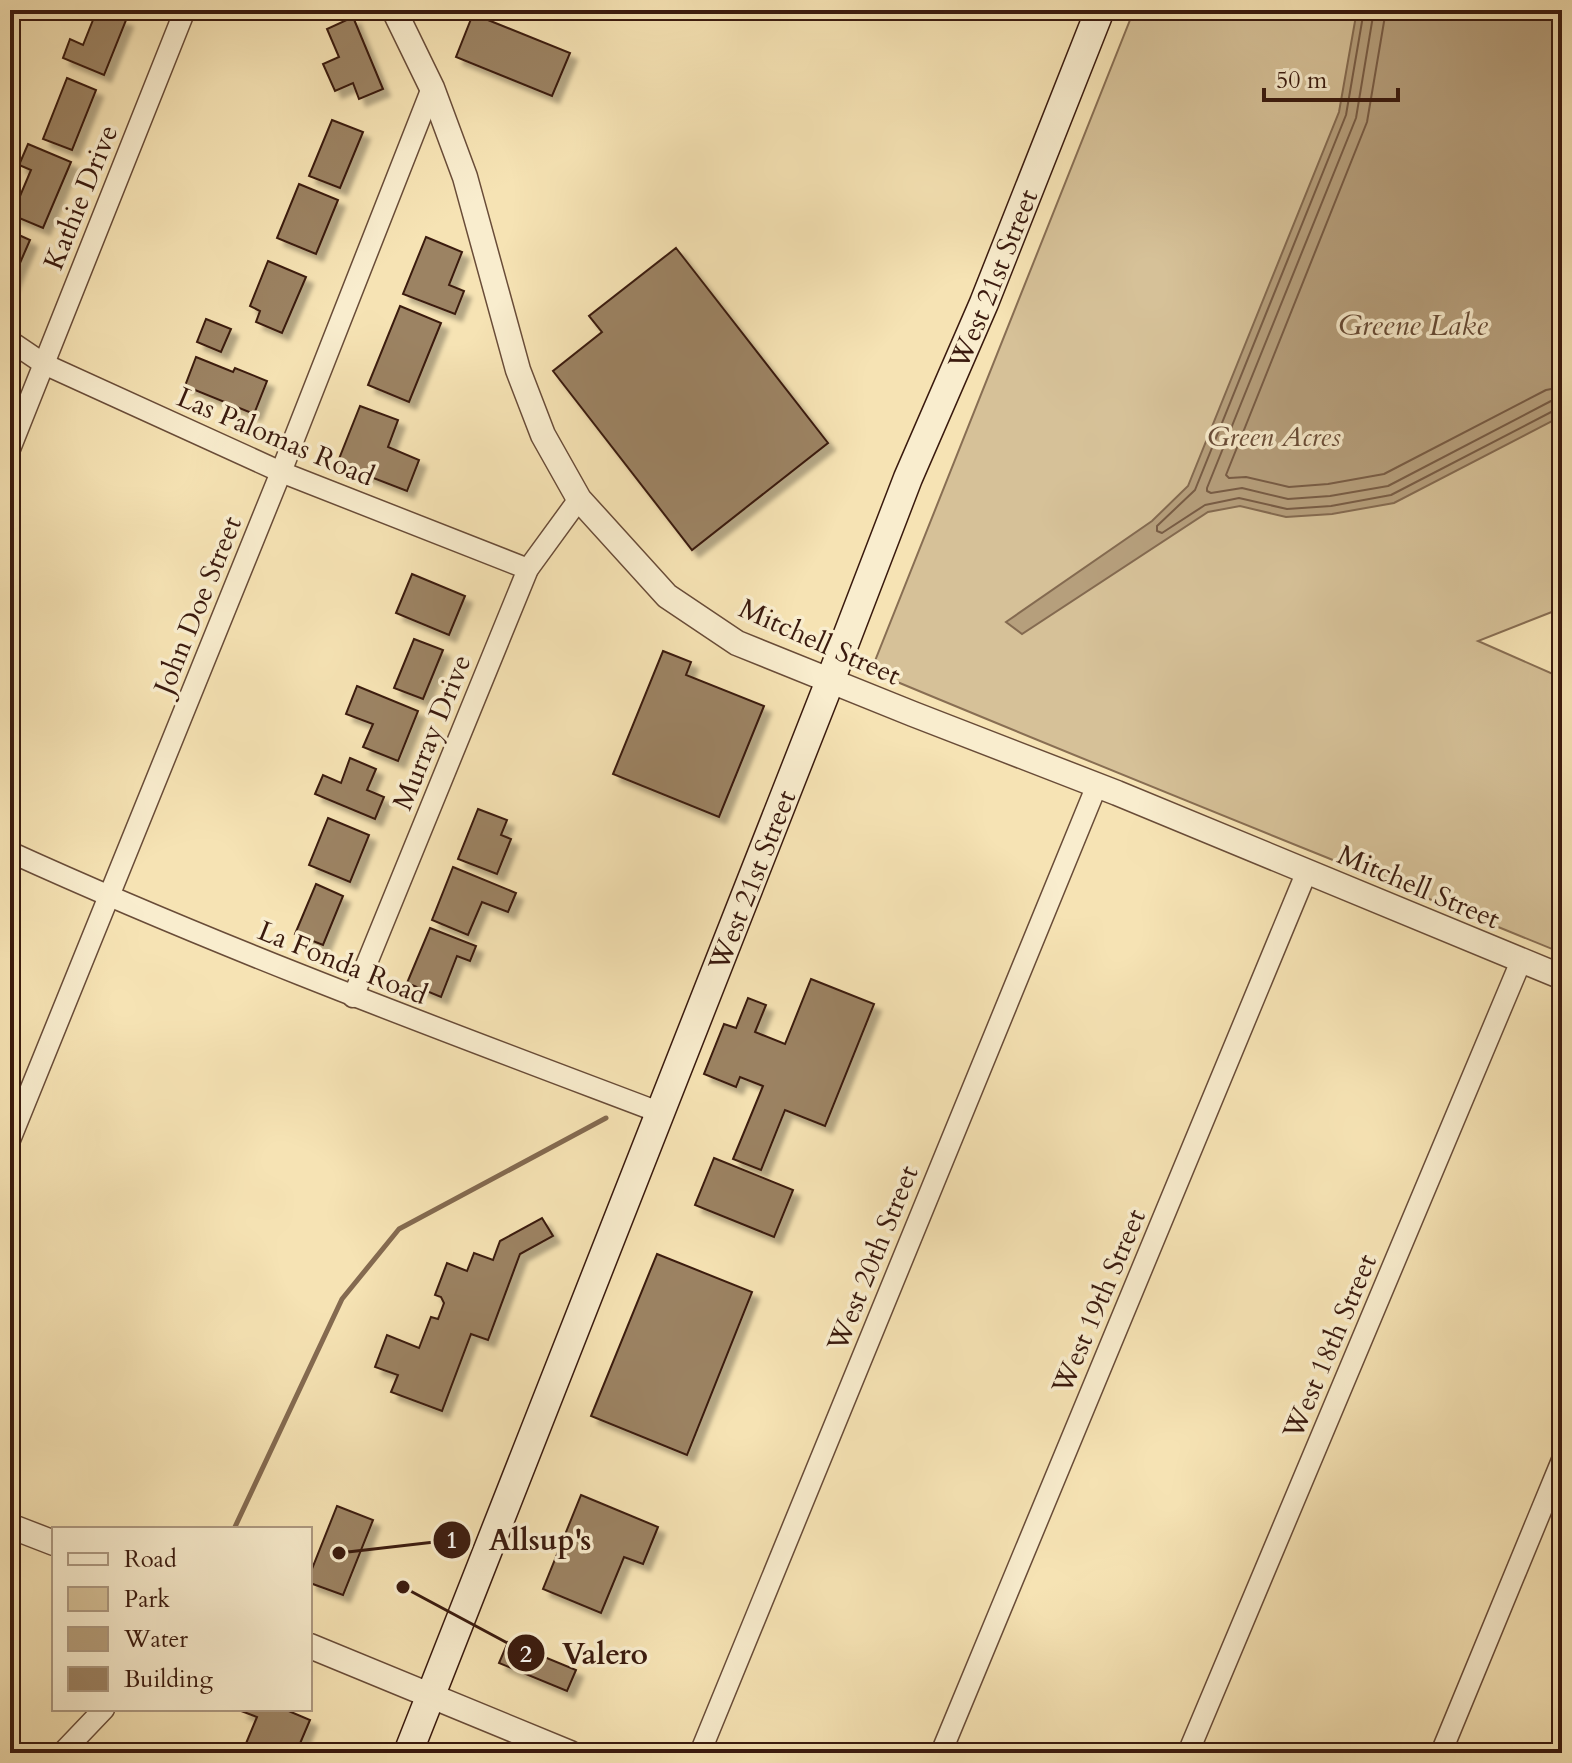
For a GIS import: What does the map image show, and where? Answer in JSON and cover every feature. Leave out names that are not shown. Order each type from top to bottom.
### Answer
[{"type":"main road","name":"West 21st Street","points":[[408,1753],[908,478],[984,303],[1100,10]]},
{"type":"street","name":"Kathie Drive","points":[[10,449],[185,10]]},
{"type":"street","name":"Mitchell Street","points":[[394,10],[432,88],[465,177],[518,370],[543,435],[579,499],[667,596],[737,643],[1097,785],[1562,977]]},
{"type":"street","name":"John Doe Street","points":[[10,1140],[281,472],[432,88]]},
{"type":"street","name":"Las Palomas Road","points":[[10,341],[44,364],[281,472],[528,569]]},
{"type":"street","name":"Murray Drive","points":[[353,997],[528,569],[579,499]]},
{"type":"street","name":"West 20th Street","points":[[700,1753],[1097,785]]},
{"type":"street","name":"La Fonda Road","points":[[10,852],[109,897],[353,997],[661,1113]]},
{"type":"street","name":"West 19th Street","points":[[941,1753],[1307,871]]},
{"type":"street","name":"West 18th Street","points":[[1188,1753],[1521,961]]},
{"type":"street","points":[[1441,1753],[1562,1460]]},
{"type":"street","points":[[10,1526],[52,1542]]},
{"type":"street","points":[[312,1647],[570,1753]]},
{"type":"street","points":[[62,1753],[102,1711]]},
{"type":"green space","name":"Green Acres","points":[[1134,10],[1562,10],[1562,608],[1478,641],[1562,678],[1562,953],[871,671]]},
{"type":"water","name":"Greene Lake","points":[[1357,10],[1562,10],[1562,416],[1394,503],[1332,514],[1286,517],[1240,506],[1208,512],[1022,634],[1006,622],[1152,521],[1188,486],[1339,112]]},
{"type":"building","points":[[97,10],[126,20],[104,75],[63,58],[70,39],[83,45]]},
{"type":"building","points":[[473,14],[570,53],[552,96],[456,57]]},
{"type":"building","points":[[353,17],[383,89],[359,99],[353,83],[335,91],[323,64],[339,57],[327,29]]},
{"type":"building","points":[[67,78],[96,90],[72,150],[43,139]]},
{"type":"building","points":[[332,120],[363,132],[340,188],[309,176]]},
{"type":"building","points":[[28,144],[71,162],[43,228],[12,215],[31,170],[19,165]]},
{"type":"building","points":[[299,184],[338,200],[316,254],[277,238]]},
{"type":"building","points":[[10,231],[30,240],[10,286]]},
{"type":"building","points":[[426,237],[462,252],[449,285],[464,291],[455,314],[403,294]]},
{"type":"building","points":[[676,248],[828,443],[692,550],[553,371],[602,332],[589,316]]},
{"type":"building","points":[[268,261],[306,277],[282,333],[256,322],[260,311],[250,306]]},
{"type":"building","points":[[400,306],[441,323],[409,402],[368,385]]},
{"type":"building","points":[[206,319],[231,329],[221,352],[197,342]]},
{"type":"building","points":[[196,357],[267,381],[254,414],[185,386]]},
{"type":"building","points":[[360,406],[398,420],[388,447],[419,460],[407,491],[337,464]]},
{"type":"building","points":[[412,574],[465,596],[449,635],[396,613]]},
{"type":"building","points":[[414,639],[443,650],[423,699],[394,688]]},
{"type":"building","points":[[663,651],[691,662],[686,675],[764,706],[719,817],[613,774]]},
{"type":"building","points":[[357,686],[418,711],[398,761],[363,747],[373,724],[346,714]]},
{"type":"building","points":[[350,758],[376,769],[367,790],[384,797],[375,819],[315,794],[323,775],[341,783]]},
{"type":"building","points":[[478,809],[507,820],[501,835],[511,839],[497,874],[458,859]]},
{"type":"building","points":[[328,818],[369,835],[350,882],[309,865]]},
{"type":"building","points":[[453,867],[516,893],[508,912],[482,902],[468,935],[432,920]]},
{"type":"building","points":[[316,884],[343,896],[323,945],[295,934]]},
{"type":"building","points":[[430,928],[476,946],[470,961],[457,956],[441,997],[407,983]]},
{"type":"building","points":[[811,979],[874,1004],[825,1126],[785,1110],[761,1170],[733,1159],[763,1086],[740,1077],[736,1087],[704,1074],[724,1024],[736,1028],[748,998],[766,1005],[755,1032],[785,1044]]},
{"type":"building","points":[[714,1158],[793,1190],[774,1237],[695,1205]]},
{"type":"building","points":[[542,1218],[553,1236],[520,1254],[488,1340],[471,1334],[442,1411],[391,1392],[398,1375],[375,1367],[387,1335],[419,1348],[431,1317],[438,1319],[444,1303],[441,1297],[435,1295],[447,1263],[467,1271],[474,1253],[493,1260],[500,1241]]},
{"type":"building","points":[[657,1254],[752,1292],[687,1455],[591,1416]]},
{"type":"building","points":[[581,1495],[658,1527],[643,1564],[624,1557],[601,1613],[543,1589]]},
{"type":"building","points":[[337,1506],[373,1520],[343,1595],[312,1584],[312,1569]]},
{"type":"building","points":[[508,1642],[576,1670],[567,1691],[499,1663]]},
{"type":"building","points":[[241,1711],[289,1711],[310,1720],[296,1753],[242,1753],[257,1717]]},
{"type":"waterway","points":[[235,1527],[342,1299],[399,1229],[606,1118]]},
{"type":"place","name":"Allsup's","points":[[339,1553]]},
{"type":"place","name":"Valero","points":[[403,1587]]}]
